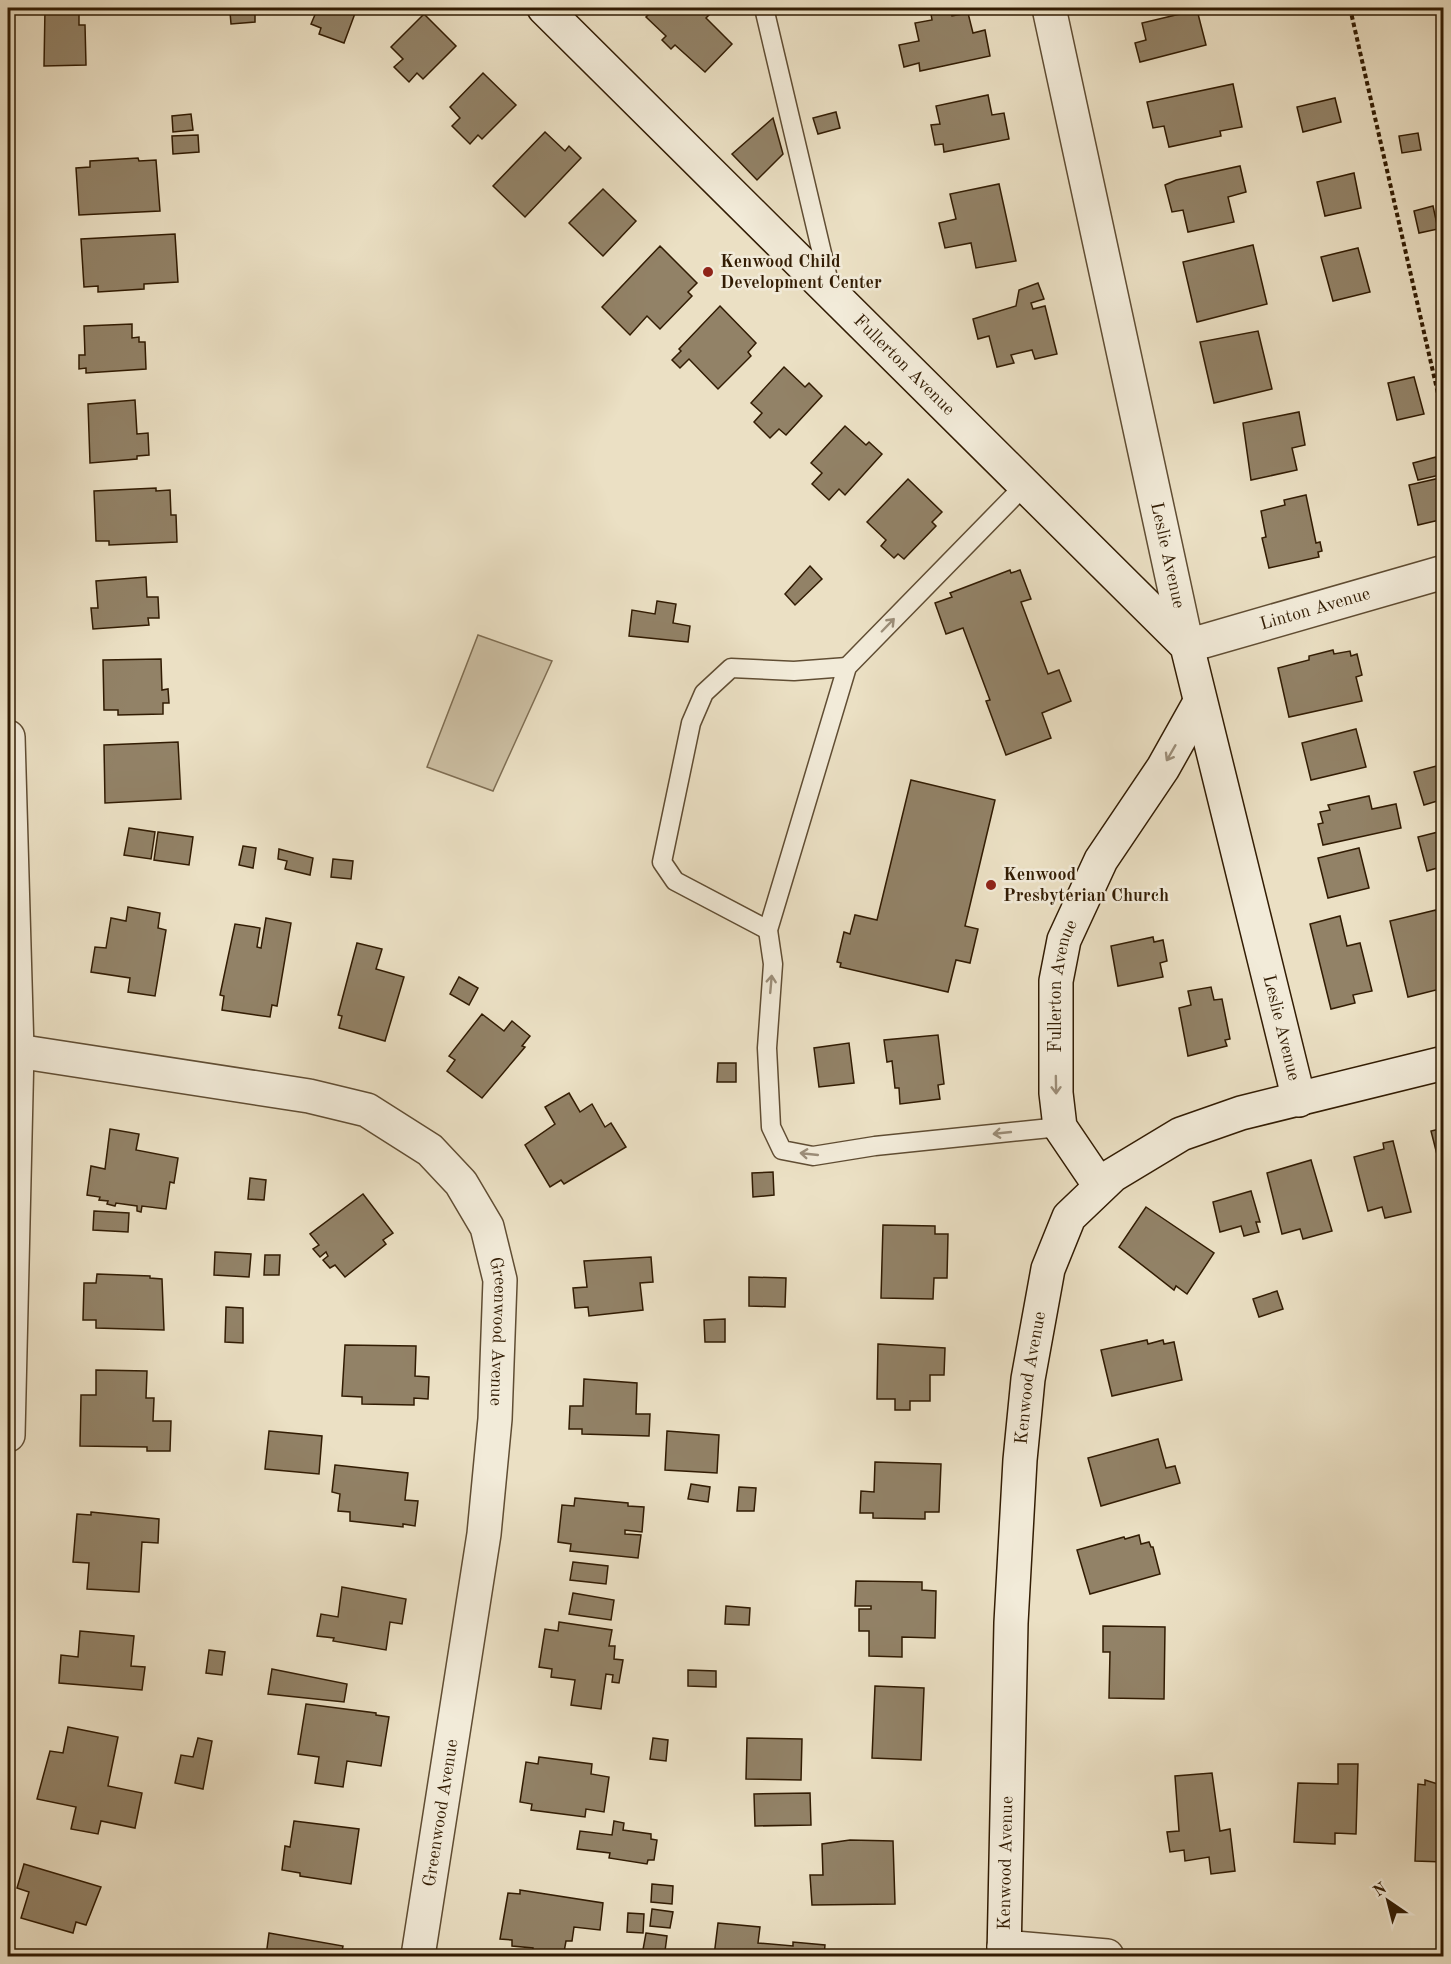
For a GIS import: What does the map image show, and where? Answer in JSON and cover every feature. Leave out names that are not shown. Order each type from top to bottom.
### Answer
[{"type":"street","name":"Fullerton Avenue","points":[[544,8],[1026,484],[1186,646]]},
{"type":"street","name":"Leslie Avenue","points":[[1049,8],[1186,646],[1299,1100]]},
{"type":"street","name":"Linton Avenue","points":[[1186,646],[1443,572]]},
{"type":"street","name":"Fullerton Avenue","points":[[1100,1186],[1060,1127],[1056,1093],[1056,981],[1064,940],[1101,860],[1163,768],[1200,702]]},
{"type":"street","points":[[8,737],[17,1051],[8,1436]]},
{"type":"street","name":"Greenwood Avenue","points":[[17,1051],[309,1096],[367,1110],[430,1150],[461,1184],[487,1227],[500,1280],[500,1326],[492,1442],[482,1545],[418,1956]]},
{"type":"street","name":"Kenwood Avenue","points":[[1004,1952],[1011,1623],[1028,1379],[1048,1269],[1058,1238],[1069,1217],[1100,1186],[1157,1146],[1181,1134],[1241,1113],[1443,1063]]},
{"type":"street","points":[[1004,1952],[1107,1956]]},
{"type":"lane","points":[[764,8],[831,291]]},
{"type":"lane","points":[[1026,484],[847,667],[768,930],[773,964],[768,1048],[771,1127],[782,1149],[813,1156],[875,1146],[1060,1127]]},
{"type":"lane","points":[[768,930],[675,881],[662,862],[691,723],[704,693],[731,668],[794,671],[847,667]]},
{"type":"path","points":[[1350,8],[1443,420]]},
{"type":"shaded area","points":[[478,635],[552,661],[493,791],[427,767]]},
{"type":"building","points":[[45,8],[79,8],[79,25],[85,25],[86,65],[44,66]]},
{"type":"building","points":[[204,8],[261,8],[261,10],[255,11],[255,22],[231,24],[230,12],[204,14]]},
{"type":"building","points":[[310,8],[357,8],[344,43],[319,34],[321,28],[311,24],[317,10]]},
{"type":"building","points":[[655,8],[716,8],[706,18],[732,44],[705,72],[675,45],[671,49],[662,40],[666,36],[646,17]]},
{"type":"building","points":[[930,8],[949,8],[952,16],[968,13],[973,33],[985,30],[990,56],[920,71],[919,63],[904,67],[899,45],[919,41],[915,23],[932,20]]},
{"type":"building","points":[[1197,10],[1206,45],[1140,62],[1135,43],[1146,40],[1142,23]]},
{"type":"building","points":[[424,14],[456,46],[423,79],[417,73],[409,82],[394,67],[403,59],[391,47]]},
{"type":"building","points":[[483,73],[516,105],[482,139],[478,135],[470,144],[452,126],[460,118],[450,107]]},
{"type":"building","points":[[1233,84],[1242,127],[1220,131],[1221,136],[1169,147],[1164,126],[1153,128],[1147,102]]},
{"type":"building","points":[[988,95],[992,115],[1004,113],[1009,139],[944,152],[943,144],[935,145],[931,125],[940,124],[936,106]]},
{"type":"building","points":[[1335,98],[1341,122],[1303,132],[1297,107]]},
{"type":"building","points":[[836,112],[840,128],[818,134],[813,118]]},
{"type":"building","points":[[191,114],[193,130],[173,132],[172,116]]},
{"type":"building","points":[[773,118],[783,154],[757,180],[732,154]]},
{"type":"building","points":[[545,132],[565,151],[569,146],[581,158],[525,217],[493,186]]},
{"type":"building","points":[[1418,133],[1421,150],[1402,153],[1399,136]]},
{"type":"building","points":[[198,135],[199,152],[173,154],[172,136]]},
{"type":"building","points":[[138,158],[139,161],[156,160],[160,211],[79,215],[76,168],[90,167],[90,161]]},
{"type":"building","points":[[1240,166],[1246,192],[1228,197],[1234,222],[1188,232],[1183,210],[1172,212],[1165,185],[1176,180]]},
{"type":"building","points":[[1354,173],[1361,208],[1325,216],[1317,182]]},
{"type":"building","points":[[999,184],[1016,261],[976,268],[971,243],[945,248],[939,223],[956,219],[950,194]]},
{"type":"building","points":[[603,189],[636,221],[603,256],[569,223]]},
{"type":"building","points":[[1433,206],[1438,229],[1419,233],[1414,211]]},
{"type":"building","points":[[175,234],[178,282],[144,284],[144,289],[98,292],[98,286],[84,287],[81,239]]},
{"type":"building","points":[[1253,245],[1267,304],[1197,322],[1183,262]]},
{"type":"building","points":[[660,246],[697,283],[688,292],[692,296],[660,329],[647,316],[630,335],[602,307]]},
{"type":"building","points":[[1358,248],[1370,292],[1333,301],[1321,257]]},
{"type":"building","points":[[1038,283],[1044,299],[1031,303],[1033,309],[1045,306],[1057,354],[1035,359],[1032,350],[1011,355],[1014,363],[997,367],[989,336],[978,339],[973,319],[1016,306],[1019,290]]},
{"type":"building","points":[[720,306],[756,343],[748,352],[751,356],[718,389],[689,359],[680,368],[672,360],[681,351],[679,349]]},
{"type":"building","points":[[132,324],[132,338],[139,337],[139,342],[145,342],[146,369],[86,373],[86,368],[79,369],[79,355],[85,355],[84,326]]},
{"type":"building","points":[[1258,331],[1272,389],[1214,403],[1200,342]]},
{"type":"building","points":[[784,367],[805,387],[809,383],[822,396],[786,435],[779,429],[770,438],[754,422],[762,413],[751,403]]},
{"type":"building","points":[[1414,377],[1424,414],[1397,420],[1388,383]]},
{"type":"building","points":[[135,400],[137,434],[148,433],[149,455],[137,456],[137,459],[90,463],[88,404]]},
{"type":"building","points":[[1299,412],[1305,445],[1292,448],[1297,470],[1251,480],[1243,423]]},
{"type":"building","points":[[845,426],[866,445],[869,442],[882,454],[845,495],[839,489],[829,500],[812,484],[822,473],[811,463]]},
{"type":"building","points":[[1436,457],[1440,475],[1418,480],[1413,463]]},
{"type":"building","points":[[1440,478],[1444,495],[1444,519],[1418,525],[1409,485]]},
{"type":"building","points":[[908,479],[942,512],[932,522],[936,526],[904,559],[898,554],[894,558],[881,546],[886,540],[867,522]]},
{"type":"building","points":[[156,488],[156,491],[170,490],[171,515],[176,515],[177,542],[109,545],[109,541],[96,541],[94,491]]},
{"type":"building","points":[[1306,495],[1316,543],[1320,542],[1322,551],[1318,552],[1319,557],[1269,568],[1262,538],[1266,537],[1261,511],[1285,505],[1284,500]]},
{"type":"building","points":[[810,566],[822,579],[795,605],[785,594]]},
{"type":"building","points":[[1010,570],[1011,573],[1020,570],[1031,599],[1021,602],[1048,674],[1059,670],[1071,701],[1042,713],[1051,738],[1006,755],[986,701],[990,700],[963,628],[946,634],[935,603],[952,597],[950,593]]},
{"type":"building","points":[[146,577],[147,597],[158,597],[159,618],[148,618],[149,625],[93,629],[91,608],[98,608],[96,581]]},
{"type":"building","points":[[657,601],[676,604],[673,623],[690,626],[688,642],[629,636],[632,610],[655,614]]},
{"type":"building","points":[[1333,650],[1334,654],[1350,651],[1351,656],[1357,654],[1362,675],[1356,677],[1362,701],[1289,717],[1278,668],[1309,660],[1309,656]]},
{"type":"building","points":[[161,659],[162,690],[168,689],[169,703],[163,703],[163,714],[118,715],[118,710],[104,710],[103,660]]},
{"type":"building","points":[[1356,729],[1366,767],[1311,780],[1302,743]]},
{"type":"building","points":[[178,742],[181,799],[105,803],[104,745]]},
{"type":"building","points":[[1444,764],[1444,799],[1424,805],[1414,772]]},
{"type":"building","points":[[911,780],[995,800],[965,926],[978,929],[970,963],[956,960],[948,992],[840,967],[841,963],[837,962],[844,932],[850,934],[855,915],[877,920]]},
{"type":"building","points":[[1369,796],[1372,809],[1396,804],[1401,828],[1323,845],[1318,824],[1323,823],[1320,812],[1330,810],[1328,805]]},
{"type":"building","points":[[129,828],[155,832],[151,859],[124,855]]},
{"type":"building","points":[[1442,831],[1444,866],[1427,871],[1418,837]]},
{"type":"building","points":[[158,832],[193,837],[189,865],[154,860]]},
{"type":"building","points":[[243,846],[256,848],[253,868],[239,865]]},
{"type":"building","points":[[1359,848],[1369,888],[1328,898],[1318,858]]},
{"type":"building","points":[[279,849],[313,858],[310,875],[285,869],[287,861],[278,859]]},
{"type":"building","points":[[333,859],[353,861],[351,879],[331,877]]},
{"type":"building","points":[[128,907],[160,913],[158,928],[166,930],[155,996],[128,992],[130,978],[91,972],[95,947],[106,948],[111,918],[126,921]]},
{"type":"building","points":[[1436,910],[1444,944],[1444,988],[1408,997],[1390,921]]},
{"type":"building","points":[[1340,916],[1347,946],[1360,943],[1372,991],[1353,995],[1355,1003],[1331,1009],[1310,924]]},
{"type":"building","points":[[266,918],[291,923],[277,1006],[272,1005],[270,1017],[222,1010],[224,996],[220,995],[235,924],[260,928],[257,947],[261,948]]},
{"type":"building","points":[[1153,937],[1154,942],[1163,940],[1167,961],[1160,963],[1163,977],[1118,986],[1111,946]]},
{"type":"building","points":[[357,943],[382,949],[376,969],[404,977],[385,1041],[339,1028],[342,1016],[338,1015]]},
{"type":"building","points":[[459,977],[478,988],[469,1005],[450,994]]},
{"type":"building","points":[[1211,987],[1214,1000],[1222,999],[1230,1039],[1225,1040],[1227,1046],[1188,1056],[1179,1008],[1191,1005],[1188,991]]},
{"type":"building","points":[[482,1014],[504,1031],[512,1021],[530,1036],[522,1046],[525,1047],[482,1098],[447,1071],[455,1060],[449,1056]]},
{"type":"building","points":[[938,1035],[944,1084],[938,1085],[940,1099],[900,1104],[899,1088],[895,1088],[892,1061],[887,1062],[884,1040]]},
{"type":"building","points":[[849,1043],[854,1083],[819,1087],[814,1048]]},
{"type":"building","points":[[718,1063],[736,1063],[736,1082],[717,1082]]},
{"type":"building","points":[[569,1093],[580,1112],[592,1104],[605,1127],[611,1123],[626,1147],[564,1184],[561,1180],[550,1187],[525,1145],[555,1124],[545,1107]]},
{"type":"building","points":[[1444,1128],[1444,1182],[1431,1131]]},
{"type":"building","points":[[110,1129],[139,1134],[136,1150],[178,1158],[174,1183],[170,1182],[166,1209],[142,1206],[141,1212],[137,1211],[137,1206],[116,1203],[115,1206],[107,1204],[108,1201],[99,1200],[100,1197],[87,1195],[91,1166],[105,1169]]},
{"type":"building","points":[[1393,1141],[1411,1212],[1385,1218],[1382,1207],[1368,1211],[1354,1157],[1384,1149],[1383,1143]]},
{"type":"building","points":[[1311,1160],[1332,1231],[1303,1239],[1300,1229],[1282,1234],[1267,1173]]},
{"type":"building","points":[[773,1172],[774,1195],[753,1197],[752,1173]]},
{"type":"building","points":[[250,1178],[266,1180],[264,1200],[248,1199]]},
{"type":"building","points":[[1251,1191],[1260,1222],[1256,1222],[1259,1232],[1244,1236],[1241,1226],[1220,1232],[1213,1202]]},
{"type":"building","points":[[363,1194],[393,1233],[383,1240],[386,1244],[345,1277],[335,1265],[330,1268],[323,1260],[328,1256],[326,1252],[320,1257],[313,1249],[319,1245],[310,1234]]},
{"type":"building","points":[[1146,1207],[1214,1253],[1187,1294],[1176,1286],[1174,1290],[1119,1247]]},
{"type":"building","points":[[94,1211],[129,1213],[128,1232],[93,1230]]},
{"type":"building","points":[[883,1225],[935,1226],[935,1234],[948,1234],[947,1278],[934,1278],[933,1299],[881,1298]]},
{"type":"building","points":[[215,1252],[251,1254],[249,1277],[214,1275]]},
{"type":"building","points":[[265,1255],[280,1255],[279,1275],[264,1275]]},
{"type":"building","points":[[651,1257],[653,1282],[640,1283],[643,1310],[589,1316],[588,1307],[575,1308],[573,1288],[587,1287],[584,1261]]},
{"type":"building","points":[[97,1274],[150,1276],[150,1278],[162,1279],[164,1330],[96,1328],[96,1320],[83,1320],[84,1283],[96,1283]]},
{"type":"building","points":[[749,1277],[786,1278],[785,1307],[749,1306]]},
{"type":"building","points":[[1277,1291],[1283,1309],[1259,1317],[1253,1299]]},
{"type":"building","points":[[226,1307],[243,1308],[243,1343],[225,1342]]},
{"type":"building","points":[[725,1319],[725,1342],[705,1342],[704,1320]]},
{"type":"building","points":[[1147,1340],[1148,1344],[1163,1340],[1164,1344],[1174,1342],[1182,1380],[1112,1396],[1101,1350]]},
{"type":"building","points":[[878,1344],[945,1348],[944,1375],[930,1375],[930,1401],[910,1401],[910,1410],[895,1410],[895,1399],[877,1399]]},
{"type":"building","points":[[345,1345],[416,1346],[415,1376],[429,1377],[428,1399],[414,1398],[414,1405],[362,1404],[362,1397],[342,1396]]},
{"type":"building","points":[[96,1370],[147,1371],[146,1398],[154,1398],[153,1421],[171,1421],[170,1451],[147,1451],[147,1447],[80,1446],[81,1395],[96,1395]]},
{"type":"building","points":[[584,1379],[637,1383],[636,1414],[650,1414],[649,1436],[582,1434],[582,1429],[569,1429],[570,1406],[583,1406]]},
{"type":"building","points":[[269,1431],[322,1436],[319,1474],[265,1469]]},
{"type":"building","points":[[667,1431],[719,1435],[717,1473],[665,1470]]},
{"type":"building","points":[[1158,1439],[1166,1468],[1175,1466],[1180,1483],[1101,1506],[1088,1458]]},
{"type":"building","points":[[875,1462],[941,1464],[939,1512],[925,1512],[925,1519],[873,1518],[873,1513],[860,1513],[861,1491],[874,1492]]},
{"type":"building","points":[[335,1465],[408,1473],[405,1500],[418,1501],[415,1526],[403,1524],[403,1527],[350,1521],[350,1512],[338,1511],[340,1494],[332,1492]]},
{"type":"building","points":[[691,1484],[710,1487],[708,1502],[688,1499]]},
{"type":"building","points":[[739,1487],[756,1488],[754,1511],[737,1511]]},
{"type":"building","points":[[575,1498],[628,1503],[628,1506],[644,1507],[642,1532],[625,1530],[625,1534],[641,1535],[638,1558],[570,1551],[571,1544],[558,1542],[562,1505],[574,1506]]},
{"type":"building","points":[[91,1512],[159,1519],[158,1543],[142,1542],[139,1592],[87,1589],[89,1563],[73,1562],[77,1514],[91,1515]]},
{"type":"building","points":[[1139,1535],[1141,1544],[1149,1542],[1153,1547],[1160,1574],[1090,1594],[1077,1550]]},
{"type":"building","points":[[573,1562],[608,1566],[606,1584],[570,1580]]},
{"type":"building","points":[[856,1581],[922,1582],[922,1590],[936,1591],[935,1638],[902,1637],[902,1657],[869,1656],[869,1631],[859,1631],[859,1609],[871,1609],[871,1606],[855,1606]]},
{"type":"building","points":[[342,1587],[406,1599],[402,1624],[390,1622],[386,1650],[317,1636],[321,1614],[338,1617]]},
{"type":"building","points":[[573,1593],[614,1600],[611,1620],[569,1614]]},
{"type":"building","points":[[726,1606],[750,1608],[749,1625],[725,1624]]},
{"type":"building","points":[[559,1622],[612,1630],[609,1646],[615,1646],[614,1659],[623,1660],[619,1683],[612,1682],[613,1675],[606,1674],[601,1709],[571,1705],[575,1680],[551,1677],[552,1669],[539,1667],[545,1629],[558,1631]]},
{"type":"building","points":[[1103,1626],[1165,1627],[1164,1699],[1109,1698],[1110,1652],[1103,1652]]},
{"type":"building","points":[[80,1631],[134,1636],[131,1666],[145,1667],[142,1690],[59,1683],[61,1655],[78,1657]]},
{"type":"building","points":[[209,1650],[225,1652],[222,1675],[206,1673]]},
{"type":"building","points":[[272,1669],[347,1684],[344,1702],[268,1694]]},
{"type":"building","points":[[688,1670],[716,1671],[716,1687],[688,1686]]},
{"type":"building","points":[[875,1686],[924,1688],[921,1760],[872,1758]]},
{"type":"building","points":[[306,1704],[376,1713],[376,1715],[389,1717],[381,1766],[347,1761],[343,1787],[315,1783],[319,1757],[298,1754]]},
{"type":"building","points":[[68,1727],[118,1737],[108,1786],[142,1793],[135,1828],[101,1821],[98,1834],[71,1829],[76,1807],[37,1799],[50,1751],[63,1753]]},
{"type":"building","points":[[198,1738],[212,1741],[203,1789],[175,1783],[181,1755],[193,1757]]},
{"type":"building","points":[[653,1738],[668,1740],[666,1761],[650,1759]]},
{"type":"building","points":[[747,1738],[802,1739],[801,1780],[746,1779]]},
{"type":"building","points":[[539,1757],[592,1764],[591,1774],[609,1777],[604,1812],[586,1809],[585,1817],[531,1810],[532,1804],[520,1802],[526,1762],[538,1764]]},
{"type":"building","points":[[1338,1764],[1358,1764],[1356,1834],[1335,1833],[1335,1844],[1294,1842],[1298,1783],[1338,1784]]},
{"type":"building","points":[[1212,1773],[1220,1831],[1230,1829],[1235,1871],[1211,1874],[1209,1857],[1185,1861],[1184,1850],[1170,1852],[1167,1832],[1179,1831],[1175,1776]]},
{"type":"building","points":[[1425,1780],[1441,1785],[1440,1806],[1444,1806],[1444,1862],[1415,1861],[1418,1784],[1425,1785]]},
{"type":"building","points":[[810,1793],[811,1825],[755,1826],[754,1794]]},
{"type":"building","points":[[294,1821],[359,1829],[351,1884],[300,1876],[300,1873],[282,1870],[285,1846],[290,1847]]},
{"type":"building","points":[[614,1821],[624,1823],[623,1830],[651,1834],[651,1839],[657,1840],[654,1860],[648,1860],[647,1864],[609,1858],[610,1853],[577,1849],[580,1831],[612,1835]]},
{"type":"building","points":[[850,1840],[893,1841],[895,1904],[812,1905],[810,1875],[823,1875],[822,1844]]},
{"type":"building","points":[[24,1864],[101,1887],[86,1925],[76,1922],[73,1933],[21,1918],[29,1892],[17,1888]]},
{"type":"building","points":[[652,1884],[673,1886],[672,1904],[651,1902]]},
{"type":"building","points":[[520,1890],[603,1903],[600,1930],[574,1927],[572,1941],[566,1941],[564,1952],[561,1952],[560,1956],[532,1956],[533,1948],[512,1946],[512,1940],[500,1939],[508,1893],[520,1894]]},
{"type":"building","points":[[652,1909],[673,1912],[670,1928],[650,1926]]},
{"type":"building","points":[[628,1913],[644,1914],[643,1933],[627,1932]]},
{"type":"building","points":[[718,1923],[760,1927],[758,1943],[793,1946],[793,1942],[825,1945],[824,1956],[714,1956]]},
{"type":"building","points":[[269,1933],[343,1946],[341,1956],[266,1956]]},
{"type":"building","points":[[646,1933],[667,1936],[665,1951],[656,1950],[655,1956],[642,1955]]},
{"type":"place","name":"Kenwood Child Development Center","points":[[708,272]]},
{"type":"place","name":"Kenwood Presbyterian Church","points":[[991,885]]}]
